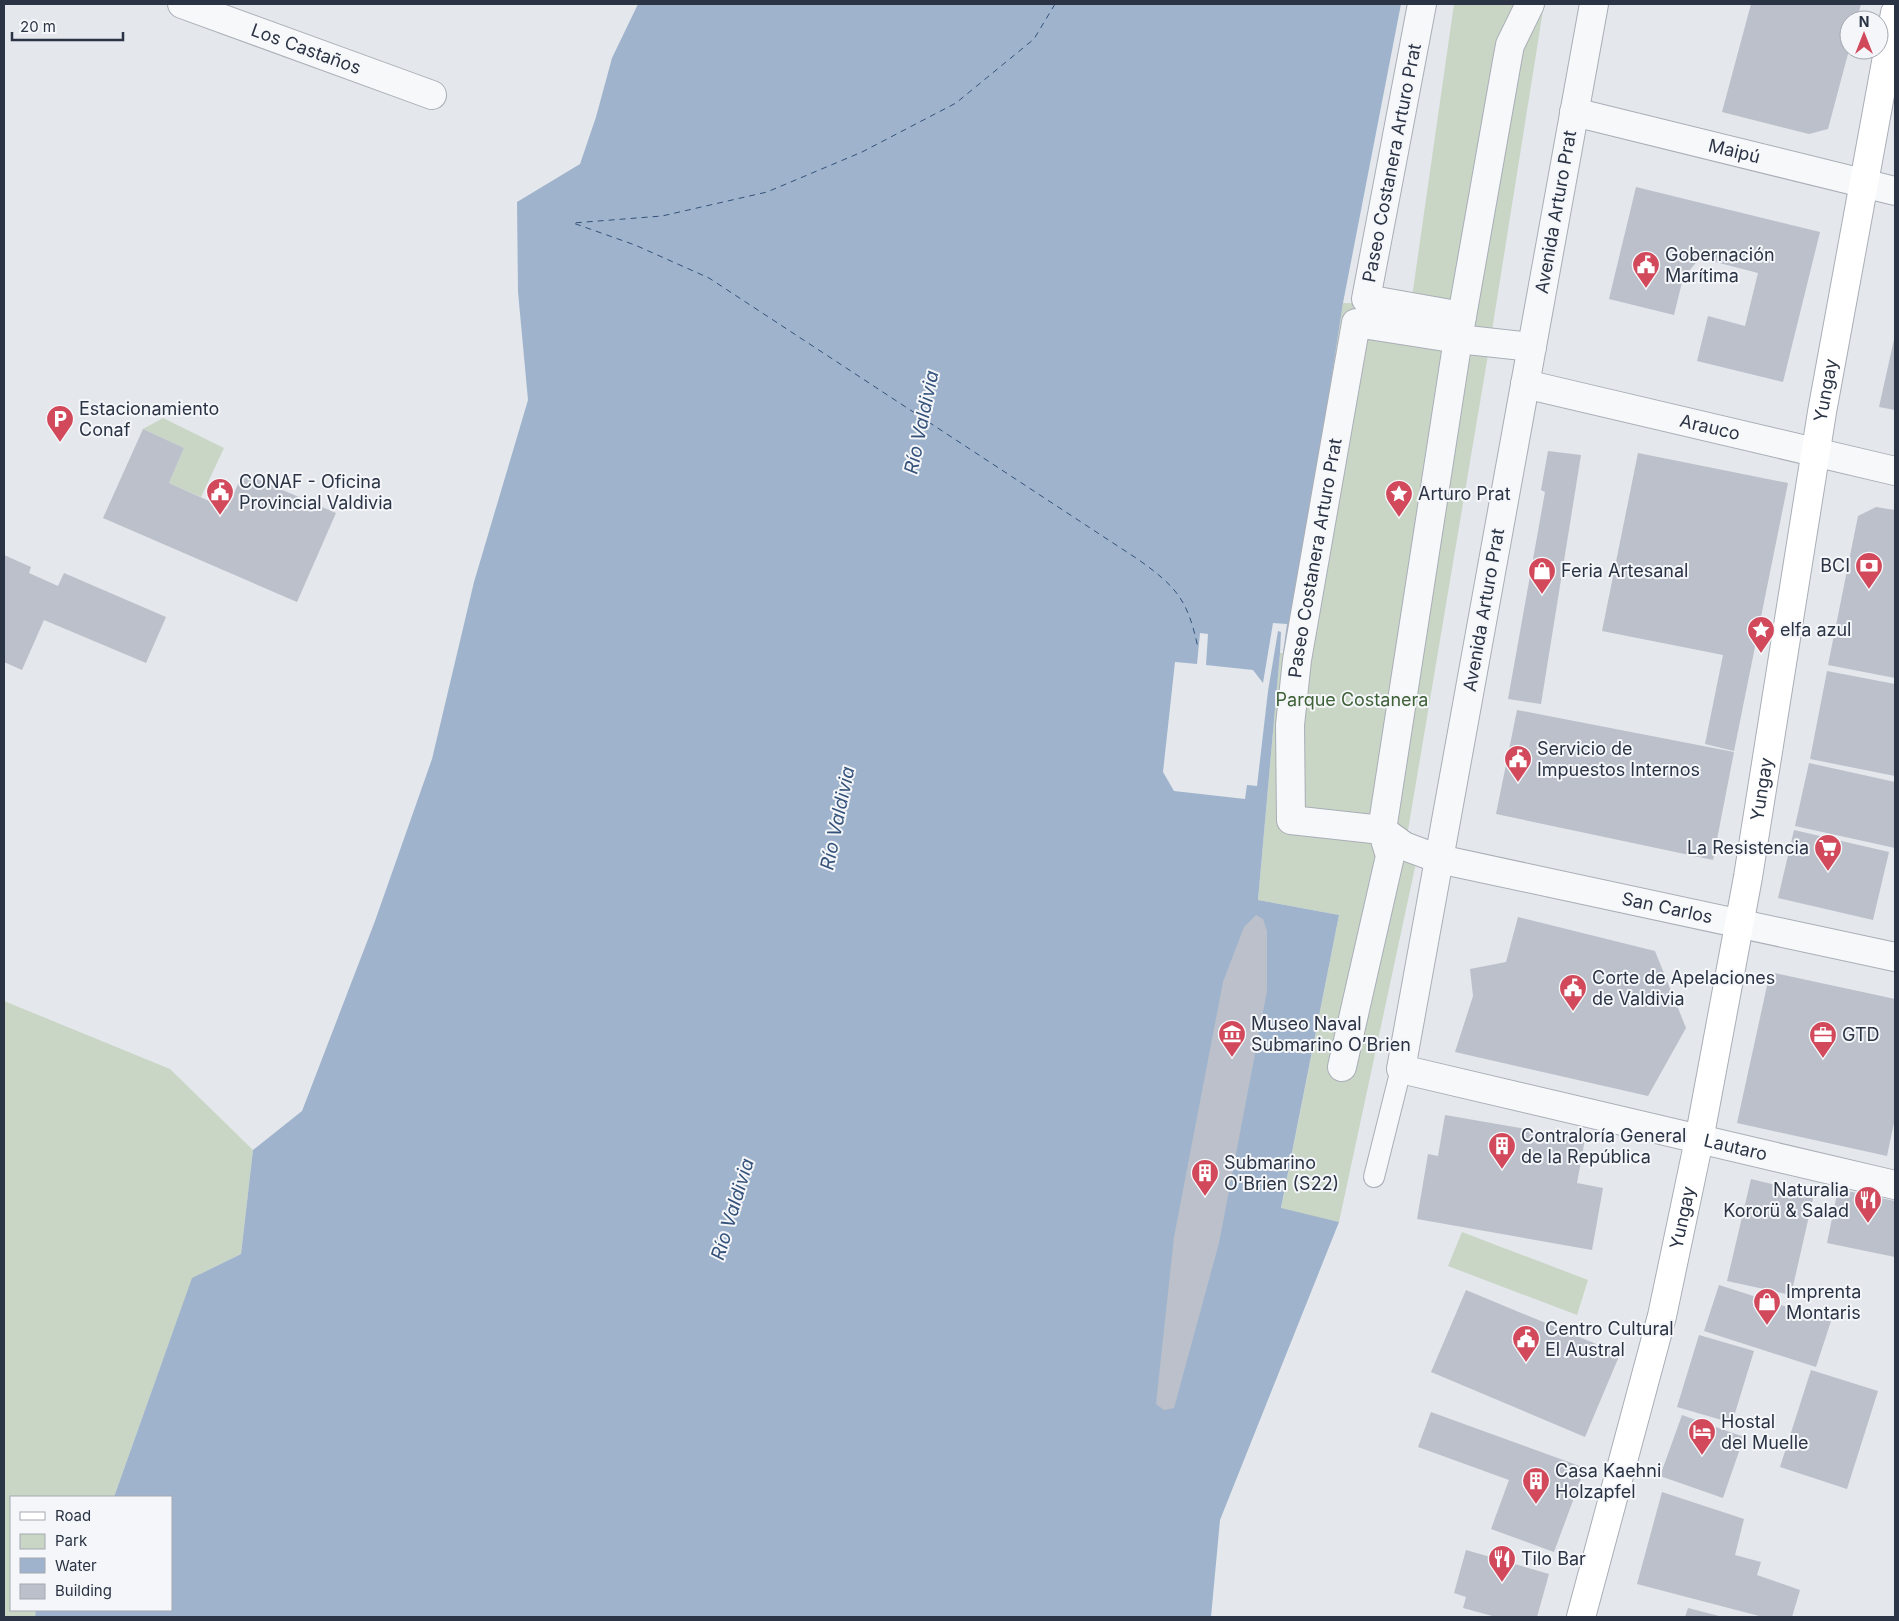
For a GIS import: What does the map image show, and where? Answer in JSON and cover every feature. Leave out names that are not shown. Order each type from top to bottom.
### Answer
[{"type":"main road","name":"Yungay","points":[[1580,1617],[1662,1316],[1699,1140],[1749,867],[1815,452],[1895,13]]},
{"type":"street","name":"Los Castaños","points":[[182,4],[432,95]]},
{"type":"street","name":"Paseo Costanera Arturo Prat","points":[[1422,4],[1366,299],[1402,305],[1460,327]]},
{"type":"street","points":[[1342,1067],[1390,856],[1382,830],[1460,327],[1510,45],[1530,4]]},
{"type":"street","name":"Avenida Arturo Prat","points":[[1401,1069],[1594,4]]},
{"type":"street","name":"Maipú","points":[[1574,112],[1895,191]]},
{"type":"street","name":"Paseo Costanera Arturo Prat","points":[[1382,830],[1291,820],[1290,725],[1297,660],[1356,323],[1460,327]]},
{"type":"street","points":[[1460,327],[1532,347]]},
{"type":"street","name":"Arauco","points":[[1525,384],[1895,471]]},
{"type":"street","name":"San Carlos","points":[[1382,830],[1404,846],[1439,859],[1895,957]]},
{"type":"street","name":"Lautaro","points":[[1401,1069],[1895,1185]]},
{"type":"lane","points":[[1374,1177],[1401,1069]]},
{"type":"green space","name":"Parque Costanera","points":[[1454,4],[1544,4],[1490,343],[1406,842],[1420,844],[1339,1222],[1281,1209],[1339,915],[1258,900],[1280,653],[1289,653],[1343,303],[1411,304]]},
{"type":"green space","points":[[163,418],[224,448],[201,497],[169,483],[184,448],[143,429]]},
{"type":"green space","points":[[4,1001],[170,1069],[253,1150],[241,1254],[200,1274],[169,1343],[114,1496],[10,1496],[10,1611],[45,1611],[42,1617],[4,1617]]},
{"type":"green space","points":[[1462,1232],[1588,1280],[1577,1315],[1448,1266]]},
{"type":"water","name":"Río Valdivia","points":[[638,4],[1401,4],[1343,303],[1289,654],[1280,653],[1258,900],[1339,915],[1281,1208],[1339,1222],[1220,1520],[1211,1617],[35,1617],[36,1611],[172,1611],[172,1496],[114,1496],[192,1278],[241,1254],[253,1150],[302,1111],[375,921],[432,759],[474,582],[528,400],[518,292],[517,202],[580,164],[596,117],[612,58]]},
{"type":"pier","points":[[1273,623],[1287,624],[1283,653],[1280,653],[1281,632],[1278,631],[1268,691],[1257,786],[1247,785],[1245,799],[1174,791],[1163,772],[1175,662],[1197,664],[1200,633],[1208,634],[1206,665],[1253,670],[1263,683]]},
{"type":"building","points":[[1751,4],[1861,4],[1860,10],[1839,10],[1839,60],[1846,60],[1828,129],[1809,134],[1722,112]]},
{"type":"building","name":"Gobernación Marítima","points":[[1636,187],[1820,232],[1783,382],[1697,361],[1708,316],[1745,326],[1758,273],[1700,258],[1683,278],[1674,315],[1609,299]]},
{"type":"building","points":[[1895,335],[1895,410],[1879,407]]},
{"type":"building","name":"CONAF - Oficina Provincial Valdivia","points":[[143,429],[184,448],[169,483],[227,509],[243,473],[336,513],[297,602],[103,518]]},
{"type":"building","name":"Feria Artesanal","points":[[1548,451],[1581,455],[1541,704],[1508,699],[1545,492],[1541,490]]},
{"type":"building","points":[[1638,453],[1788,483],[1734,751],[1705,744],[1723,655],[1602,631]]},
{"type":"building","name":"BCI","points":[[1876,507],[1895,510],[1895,678],[1828,665],[1858,516]]},
{"type":"building","points":[[4,555],[31,567],[29,573],[58,586],[64,573],[166,617],[146,663],[44,620],[22,670],[4,662]]},
{"type":"building","points":[[1827,671],[1895,684],[1895,776],[1810,759]]},
{"type":"building","points":[[1517,710],[1734,752],[1713,860],[1496,814]]},
{"type":"building","points":[[1809,763],[1895,782],[1895,848],[1795,826]]},
{"type":"building","points":[[1794,830],[1889,852],[1873,920],[1778,898]]},
{"type":"building","name":"Submarino O'Brien (S22)","points":[[1256,915],[1263,919],[1267,931],[1267,991],[1219,1243],[1174,1408],[1164,1410],[1156,1404],[1174,1237],[1223,982],[1244,927]]},
{"type":"building","name":"Corte de Apelaciones de Valdivia","points":[[1518,917],[1655,951],[1686,1028],[1648,1096],[1455,1052],[1473,996],[1470,969],[1506,962]]},
{"type":"building","name":"GTD","points":[[1770,972],[1895,999],[1895,1118],[1887,1156],[1737,1123]]},
{"type":"building","name":"Contraloría General de la República","points":[[1445,1115],[1585,1139],[1577,1183],[1603,1188],[1592,1250],[1417,1219],[1428,1154],[1438,1156]]},
{"type":"building","points":[[1751,1179],[1814,1194],[1791,1295],[1727,1281]]},
{"type":"building","points":[[1838,1189],[1895,1201],[1895,1257],[1827,1243]]},
{"type":"building","name":"Imprenta Montaris","points":[[1719,1285],[1831,1321],[1816,1367],[1704,1331]]},
{"type":"building","name":"Centro Cultural El Austral","points":[[1466,1290],[1620,1354],[1585,1437],[1431,1372]]},
{"type":"building","points":[[1699,1335],[1754,1351],[1732,1423],[1677,1407]]},
{"type":"building","points":[[1811,1370],[1878,1391],[1847,1489],[1780,1467]]},
{"type":"building","name":"Casa Kaehni Holzapfel","points":[[1431,1412],[1585,1468],[1554,1552],[1491,1529],[1509,1480],[1418,1447]]},
{"type":"building","name":"Hostal del Muelle","points":[[1682,1415],[1744,1437],[1723,1498],[1660,1476]]},
{"type":"building","points":[[1662,1492],[1744,1519],[1735,1555],[1761,1562],[1757,1575],[1800,1590],[1792,1617],[1763,1617],[1637,1584]]},
{"type":"building","name":"Tilo Bar","points":[[1466,1550],[1549,1574],[1537,1617],[1496,1617],[1463,1608],[1466,1597],[1454,1593]]},
{"type":"building","points":[[1688,1608],[1723,1617],[1685,1617]]},
{"type":"ferry route","points":[[1055,4],[1034,39],[956,103],[862,152],[767,192],[662,216],[573,223],[635,245],[709,278],[1139,560],[1163,579],[1179,597],[1190,618],[1198,648]]},
{"type":"place","name":"Gobernación Marítima","points":[[1646,289]]},
{"type":"place","name":"Estacionamiento Conaf","points":[[60,443]]},
{"type":"place","name":"CONAF - Oficina Provincial Valdivia","points":[[220,516]]},
{"type":"place","name":"Arturo Prat","points":[[1399,518]]},
{"type":"place","name":"BCI","points":[[1869,590]]},
{"type":"place","name":"Feria Artesanal","points":[[1542,595]]},
{"type":"place","name":"elfa azul","points":[[1761,654]]},
{"type":"place","name":"Servicio de Impuestos Internos","points":[[1518,783]]},
{"type":"place","name":"La Resistencia","points":[[1828,872]]},
{"type":"place","name":"Corte de Apelaciones de Valdivia","points":[[1573,1012]]},
{"type":"place","name":"Museo Naval Submarino O’Brien","points":[[1232,1058]]},
{"type":"place","name":"GTD","points":[[1823,1059]]},
{"type":"place","name":"Contraloría General de la República","points":[[1502,1170]]},
{"type":"place","name":"Submarino O'Brien (S22)","points":[[1205,1197]]},
{"type":"place","name":"Naturalia Kororü & Salad","points":[[1868,1224]]},
{"type":"place","name":"Imprenta Montaris","points":[[1767,1326]]},
{"type":"place","name":"Centro Cultural El Austral","points":[[1526,1363]]},
{"type":"place","name":"Hostal del Muelle","points":[[1702,1456]]},
{"type":"place","name":"Casa Kaehni Holzapfel","points":[[1536,1505]]},
{"type":"place","name":"Tilo Bar","points":[[1502,1583]]}]
